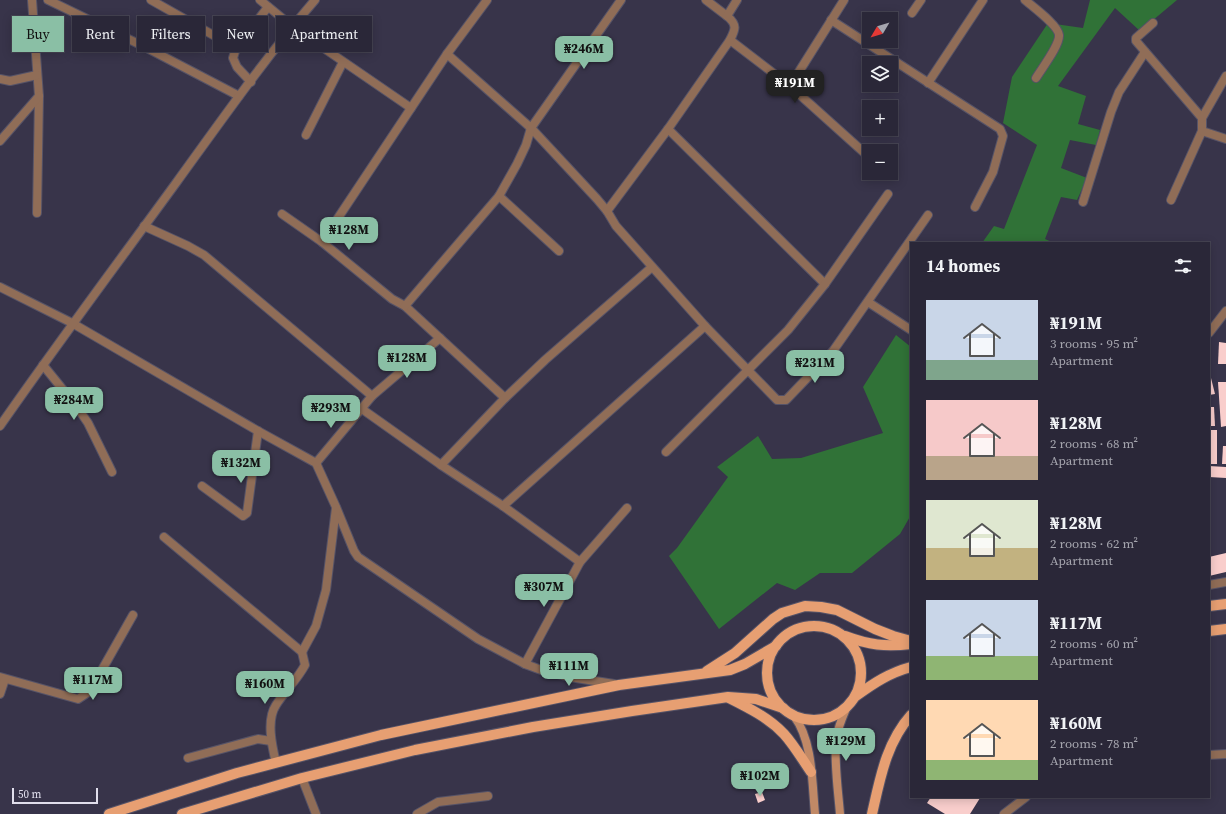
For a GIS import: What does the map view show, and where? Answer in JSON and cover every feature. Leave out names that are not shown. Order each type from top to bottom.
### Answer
[{"type":"main road","points":[[1210,606],[1226,604]]},
{"type":"main road","points":[[706,672],[735,653],[773,619],[782,613],[805,606],[837,610],[875,629],[910,641]]},
{"type":"main road","points":[[846,709],[838,714],[821,720],[802,719],[794,716],[783,708],[774,698],[769,685],[767,671],[770,658],[776,646],[784,636],[795,630],[819,626],[831,629],[860,642],[884,646],[910,644]]},
{"type":"main road","points":[[1210,631],[1226,629]]},
{"type":"main road","points":[[842,635],[854,647],[860,663],[861,680],[856,696]]},
{"type":"main road","points":[[109,814],[237,773],[381,735],[619,685],[706,672],[730,670],[776,646]]},
{"type":"main road","points":[[840,814],[836,767],[836,738],[840,722],[846,709],[856,696],[884,677],[910,667]]},
{"type":"main road","points":[[182,814],[302,778],[415,750],[533,727],[728,697],[756,699],[783,708]]},
{"type":"main road","points":[[728,697],[748,707],[776,727],[790,742],[810,772]]},
{"type":"main road","points":[[794,716],[805,737],[815,814]]},
{"type":"main road","points":[[872,814],[888,752],[898,731],[910,716]]},
{"type":"street","points":[[32,0],[39,96],[37,213]]},
{"type":"street","points":[[48,0],[147,48],[239,96]]},
{"type":"street","points":[[151,0],[213,35]]},
{"type":"street","points":[[260,0],[279,16]]},
{"type":"street","points":[[302,16],[315,0]]},
{"type":"street","points":[[322,242],[447,54],[487,0]]},
{"type":"street","points":[[405,306],[499,196],[526,146],[531,128],[621,0]]},
{"type":"street","points":[[607,211],[668,128],[735,31],[732,19],[706,0]]},
{"type":"street","points":[[727,16],[737,0]]},
{"type":"street","points":[[790,86],[844,0]]},
{"type":"street","points":[[912,13],[921,0]]},
{"type":"street","points":[[928,83],[982,0]]},
{"type":"street","points":[[1025,0],[1053,25],[1059,34],[1059,42],[1036,78]]},
{"type":"street","points":[[261,16],[268,7]]},
{"type":"street","points":[[832,20],[995,125],[1002,132],[1003,136],[994,172],[976,207]]},
{"type":"street","points":[[1153,23],[1136,38],[1136,42],[1202,118]]},
{"type":"street","points":[[730,40],[790,86],[862,151]]},
{"type":"street","points":[[0,426],[72,324],[239,96],[276,49]]},
{"type":"street","points":[[235,52],[233,58],[237,67],[251,82]]},
{"type":"street","points":[[329,52],[411,108]]},
{"type":"street","points":[[1083,202],[1111,112],[1119,92],[1145,52]]},
{"type":"street","points":[[447,54],[531,128],[607,211],[616,226],[705,326],[747,372],[777,400],[786,400],[833,351],[928,215]]},
{"type":"street","points":[[306,135],[343,62]]},
{"type":"street","points":[[0,79],[10,81],[37,75]]},
{"type":"street","points":[[1171,200],[1202,131],[1202,118],[1226,76]]},
{"type":"street","points":[[0,141],[39,96]]},
{"type":"street","points":[[668,128],[825,284]]},
{"type":"street","points":[[1202,131],[1226,139]]},
{"type":"street","points":[[666,452],[788,330],[825,284],[888,194]]},
{"type":"street","points":[[499,196],[559,251]]},
{"type":"street","points":[[282,214],[322,242],[392,299],[405,306],[505,398]]},
{"type":"street","points":[[144,226],[204,255],[372,396]]},
{"type":"street","points":[[441,466],[505,398],[545,360],[652,267]]},
{"type":"street","points":[[0,287],[72,324],[316,463],[354,551],[358,557],[478,639],[525,664],[544,671],[619,685]]},
{"type":"street","points":[[868,302],[910,329]]},
{"type":"street","points":[[1210,332],[1226,311]]},
{"type":"street","points":[[503,506],[705,326]]},
{"type":"street","points":[[316,463],[372,396],[440,338]]},
{"type":"street","points":[[43,365],[88,423],[112,472]]},
{"type":"street","points":[[362,409],[441,466],[503,506],[580,562]]},
{"type":"street","points":[[202,486],[243,516],[247,514],[258,431]]},
{"type":"street","points":[[302,652],[316,626],[326,590],[336,507]]},
{"type":"street","points":[[525,664],[580,562],[628,508]]},
{"type":"street","points":[[164,537],[302,652],[305,665],[290,688],[275,706],[272,715],[271,741],[276,763]]},
{"type":"street","points":[[1210,585],[1226,582]]},
{"type":"street","points":[[0,694],[3,678],[78,699],[90,691],[133,615]]},
{"type":"street","points":[[188,758],[258,740],[271,741]]},
{"type":"street","points":[[1210,755],[1226,754]]},
{"type":"street","points":[[302,778],[316,814]]},
{"type":"street","points":[[417,814],[438,802],[488,796]]},
{"type":"street","points":[[1004,814],[1025,798]]},
{"type":"green space","points":[[1090,0],[1177,0],[1140,31],[1115,8],[1058,86],[1086,96],[1078,124],[1100,130],[1096,145],[1070,140],[1061,168],[1087,178],[1077,200],[1061,197],[1045,239],[1052,242],[983,242],[994,226],[1004,229],[1037,145],[1003,123],[1012,77],[1048,23],[1083,28]]},
{"type":"green space","points":[[896,335],[910,346],[910,517],[900,534],[852,573],[820,573],[795,590],[777,583],[719,629],[669,556],[677,548],[728,477],[717,467],[758,436],[772,459],[801,458],[883,433],[863,387]]},
{"type":"building","points":[[1219,342],[1226,343],[1226,364],[1218,364]]},
{"type":"building","points":[[1210,378],[1211,378],[1215,394],[1210,395]]},
{"type":"building","points":[[1218,382],[1226,382],[1226,426],[1221,427]]},
{"type":"building","points":[[1210,407],[1214,407],[1215,426],[1210,426]]},
{"type":"building","points":[[1210,430],[1217,430],[1217,464],[1210,464]]},
{"type":"building","points":[[1223,446],[1226,446],[1226,464],[1222,464]]},
{"type":"building","points":[[1210,466],[1226,467],[1226,478],[1210,477]]},
{"type":"building","points":[[1226,553],[1226,572],[1210,576],[1210,557]]},
{"type":"building","points":[[762,792],[765,800],[758,803],[755,794]]},
{"type":"building","points":[[930,798],[980,798],[970,814],[945,814],[927,803]]}]
